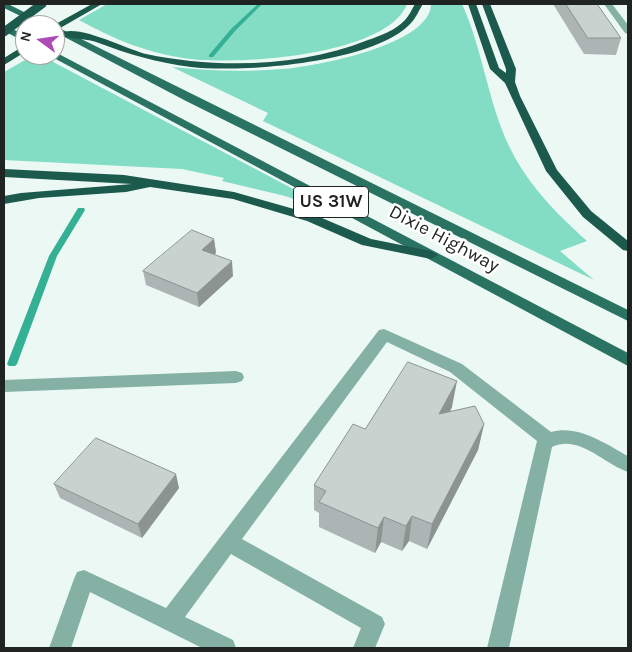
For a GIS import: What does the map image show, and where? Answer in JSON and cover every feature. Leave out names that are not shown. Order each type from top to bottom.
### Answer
[{"type":"highway","points":[[4,32],[42,4]]},
{"type":"highway","points":[[65,24],[73,16],[98,4]]},
{"type":"highway","points":[[65,32],[88,36],[132,53],[205,66],[272,63],[333,55],[381,40],[406,26],[417,11],[419,4]]},
{"type":"highway","points":[[472,4],[494,69],[510,82],[552,171],[587,214],[628,247]]},
{"type":"highway","points":[[486,4],[511,69],[510,82]]},
{"type":"highway","points":[[4,62],[15,55]]},
{"type":"highway","points":[[4,173],[124,178],[156,185],[196,190],[267,204],[311,218],[367,242],[431,255]]},
{"type":"highway","points":[[4,200],[71,191],[119,190],[156,185]]},
{"type":"main road","points":[[4,5],[25,15]]},
{"type":"main road","name":"Dixie Highway","points":[[65,35],[190,99],[628,316]]},
{"type":"main road","name":"Dixie Highway","points":[[65,60],[628,360]]},
{"type":"street","points":[[608,4],[628,31]]},
{"type":"street","points":[[169,621],[384,334],[456,368],[548,440]]},
{"type":"street","points":[[4,386],[236,377]]},
{"type":"street","points":[[498,648],[544,444],[554,437],[572,438],[594,446],[628,465]]},
{"type":"street","points":[[228,542],[374,624],[364,648]]},
{"type":"street","points":[[60,648],[84,579],[225,648]]},
{"type":"green space","points":[[107,4],[407,4],[394,22],[370,36],[340,46],[305,54],[269,58],[205,60],[183,58],[142,48],[117,39],[79,20]]},
{"type":"green space","points":[[431,4],[462,4],[475,40],[502,131],[510,148],[534,187],[587,241],[560,251],[594,280],[263,121],[268,113],[172,67],[227,71],[268,70],[319,64],[368,51],[392,42],[412,31],[426,18]]},
{"type":"green space","points":[[16,65],[59,65],[316,201],[312,205],[285,196],[222,181],[224,178],[182,169],[4,160],[4,72]]},
{"type":"building","points":[[566,4],[597,4],[621,38],[588,38]]},
{"type":"building","points":[[192,230],[214,239],[202,250],[232,261],[197,293],[143,271]]},
{"type":"building","points":[[408,362],[457,381],[439,414],[475,406],[484,424],[432,524],[412,516],[406,526],[384,517],[378,528],[319,502],[326,491],[314,485],[353,424],[365,429]]},
{"type":"building","points":[[96,438],[176,474],[138,524],[54,484]]},
{"type":"waterway","points":[[211,56],[233,30],[260,4]]},
{"type":"waterway","points":[[12,364],[53,256],[81,210]]}]
